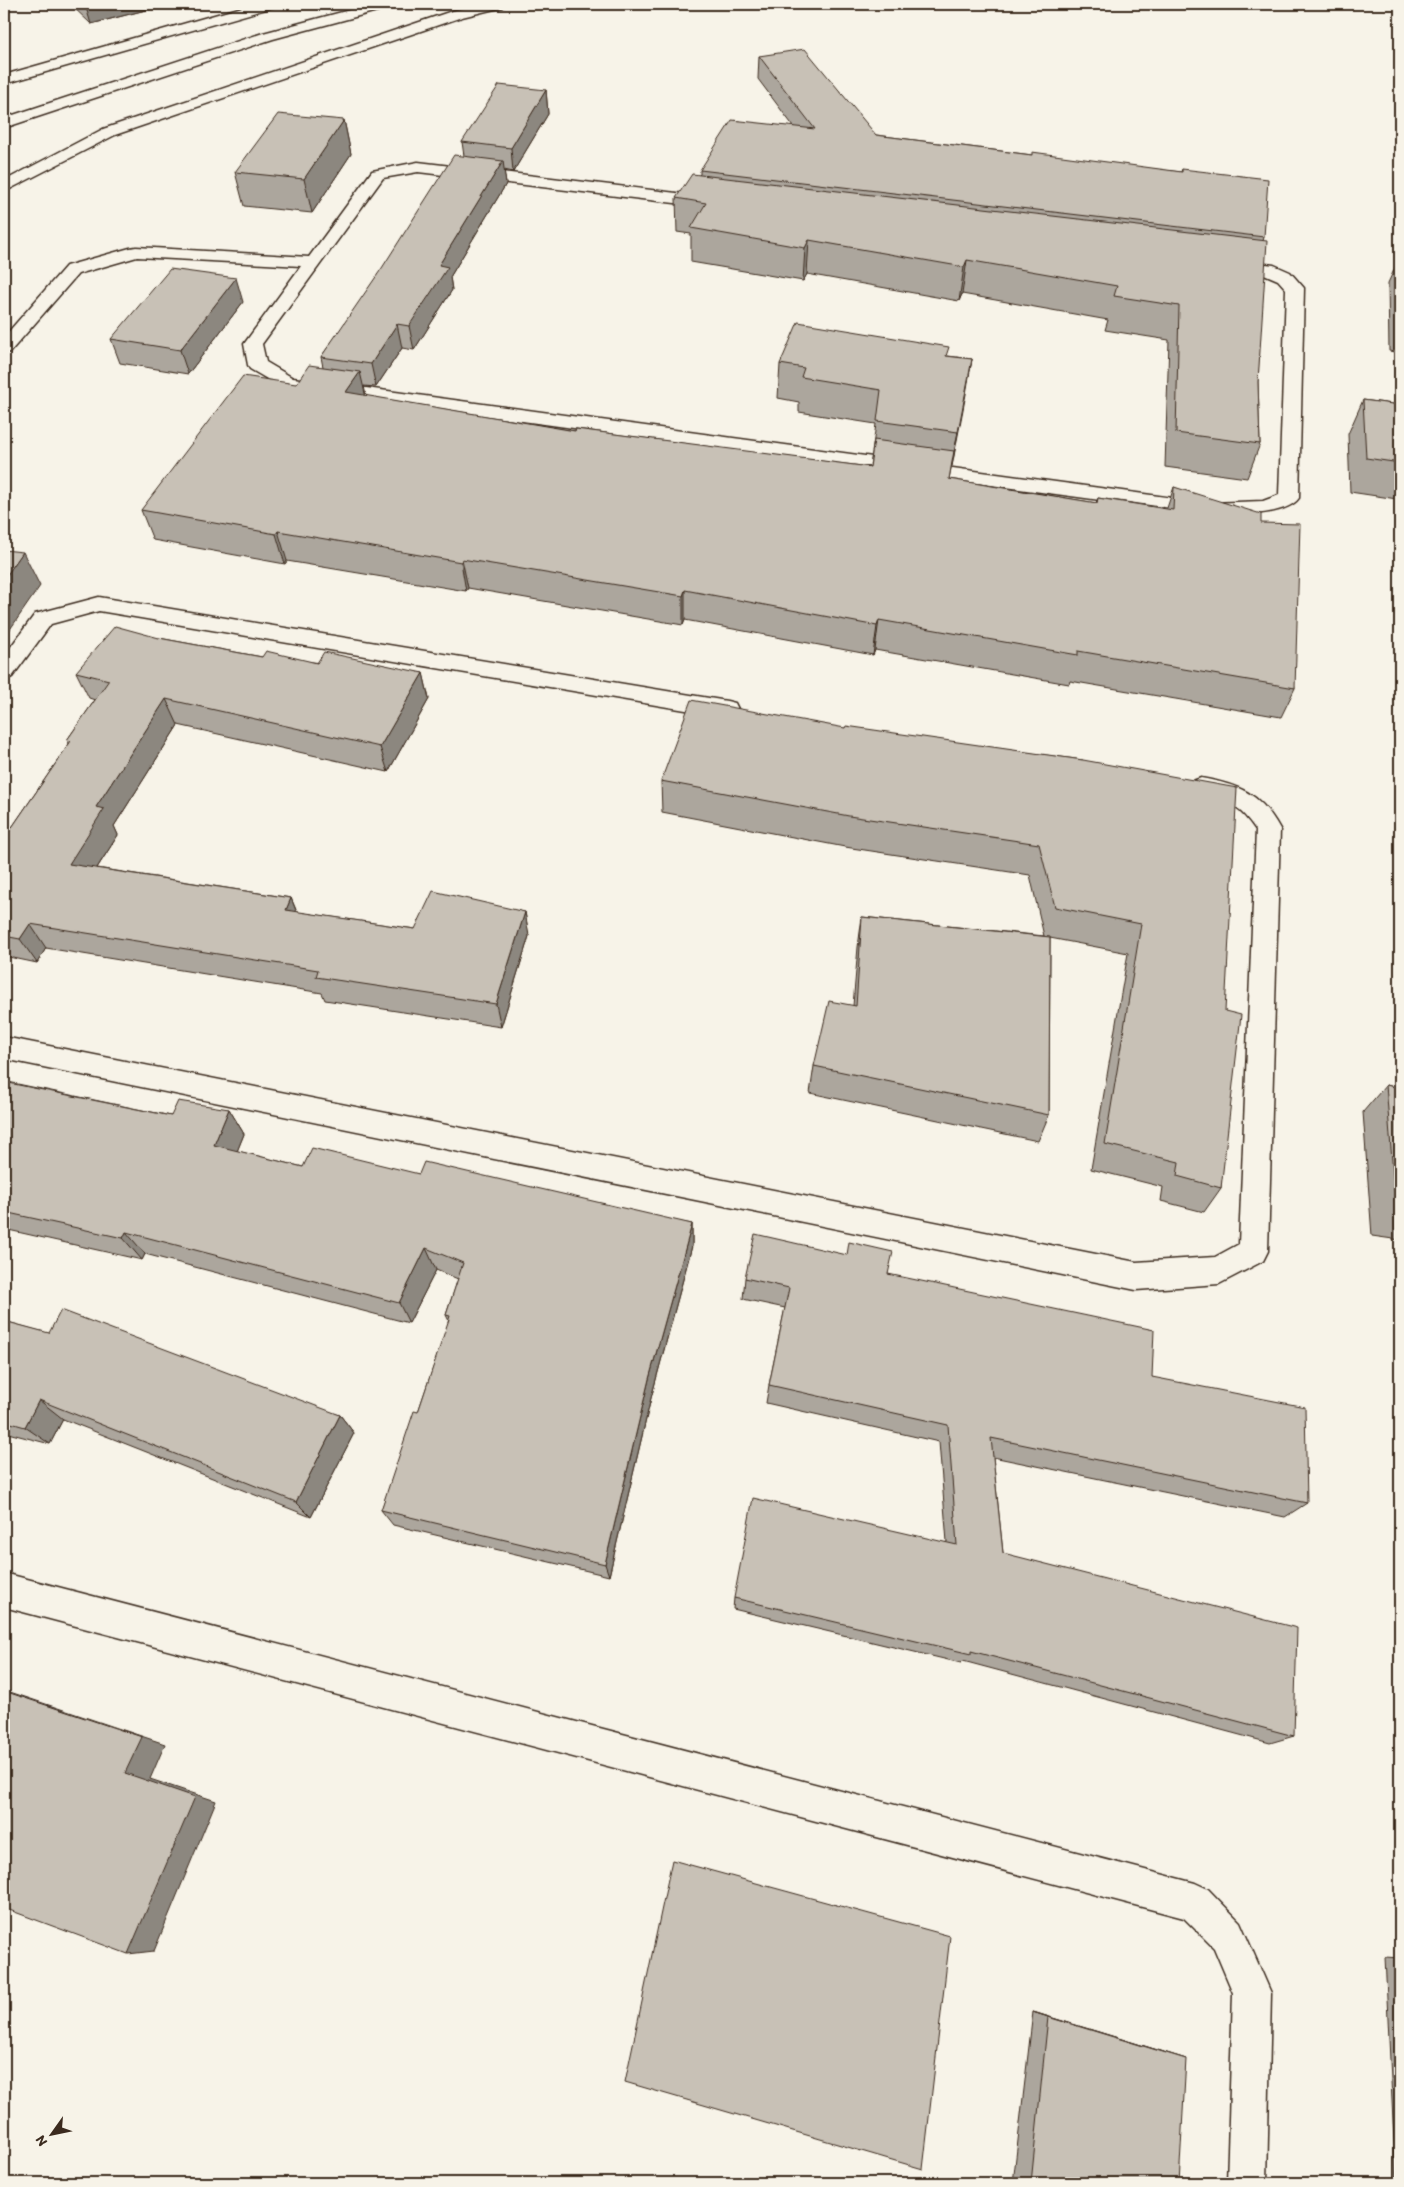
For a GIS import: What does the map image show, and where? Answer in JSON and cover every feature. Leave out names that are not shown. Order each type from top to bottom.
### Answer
[{"type":"street","points":[[4,80],[268,4]]},
{"type":"street","points":[[4,123],[268,36],[387,4]]},
{"type":"street","points":[[4,187],[109,132],[457,14],[498,4]]},
{"type":"street","points":[[418,166],[1268,269],[1284,276],[1295,288],[1289,498],[1266,507],[1210,509],[288,383],[257,365],[254,344],[314,262],[378,174],[418,166]]},
{"type":"street","points":[[4,348],[72,270],[136,252],[314,262]]},
{"type":"street","points":[[4,672],[44,619],[99,604],[749,712]]},
{"type":"street","points":[[4,1048],[1136,1276],[1219,1270],[1253,1251],[1268,829],[1252,805],[1231,792],[1182,784]]},
{"type":"street","points":[[4,1590],[1195,1902],[1226,1935],[1252,1993],[1247,2183]]},
{"type":"building","points":[[805,49],[876,135],[1032,155],[1032,152],[1182,172],[1182,169],[1268,179],[1264,237],[700,170],[732,120],[815,129],[759,56]]},
{"type":"building","points":[[499,85],[546,90],[511,148],[462,142]]},
{"type":"building","points":[[278,114],[344,120],[304,179],[235,172]]},
{"type":"building","points":[[454,155],[503,161],[439,265],[448,267],[409,326],[397,324],[371,364],[321,357],[382,268]]},
{"type":"building","points":[[692,174],[1267,241],[1258,382],[1260,444],[1176,433],[1179,306],[1114,296],[1117,286],[967,260],[964,267],[809,240],[805,248],[691,228],[706,203],[676,198]]},
{"type":"building","points":[[1400,259],[1400,327],[1399,327]]},
{"type":"building","points":[[170,269],[236,278],[180,350],[111,339]]},
{"type":"building","points":[[798,322],[949,347],[946,356],[972,359],[958,432],[877,421],[881,390],[801,377],[804,368],[780,364]]},
{"type":"building","points":[[309,365],[360,372],[346,392],[575,431],[576,429],[870,467],[874,440],[954,451],[949,479],[1097,503],[1098,498],[1173,510],[1174,487],[1261,514],[1261,523],[1300,524],[1295,688],[1078,651],[1078,655],[879,620],[877,626],[685,590],[683,596],[462,559],[461,562],[278,531],[276,534],[141,510],[243,376],[296,384]]},
{"type":"building","points":[[1363,400],[1400,405],[1400,463],[1366,458]]},
{"type":"building","points":[[4,550],[23,552],[4,579]]},
{"type":"building","points":[[115,626],[159,638],[262,657],[266,651],[317,663],[324,652],[423,673],[380,747],[166,699],[96,807],[104,809],[69,864],[291,898],[286,910],[415,929],[433,891],[525,912],[496,1004],[316,977],[318,970],[30,924],[20,939],[4,936],[4,839],[71,741],[67,740],[109,680],[76,672]]},
{"type":"building","points":[[691,700],[845,728],[846,726],[1083,760],[1237,788],[1225,1011],[1241,1015],[1221,1188],[1177,1176],[1179,1162],[1105,1144],[1141,924],[1055,907],[1039,844],[849,816],[661,781]]},
{"type":"building","points":[[862,917],[1050,937],[1049,1115],[814,1066],[829,1001],[856,1006]]},
{"type":"building","points":[[4,1082],[171,1116],[178,1101],[229,1109],[214,1145],[303,1167],[312,1148],[419,1174],[424,1162],[692,1224],[649,1379],[605,1564],[381,1510],[414,1411],[418,1412],[450,1316],[446,1315],[463,1263],[426,1248],[399,1303],[126,1232],[123,1238],[4,1212]]},
{"type":"building","points":[[1386,1085],[1400,1088],[1400,1213],[1396,1212]]},
{"type":"building","points":[[755,1234],[847,1255],[849,1242],[893,1252],[888,1274],[1154,1330],[1152,1377],[1305,1407],[1307,1503],[991,1438],[1003,1553],[1297,1628],[1294,1736],[971,1651],[971,1654],[734,1598],[753,1498],[957,1545],[948,1425],[769,1385],[789,1288],[745,1278]]},
{"type":"building","points":[[61,1310],[340,1415],[296,1502],[39,1400],[25,1427],[4,1421],[4,1321],[49,1333]]},
{"type":"building","points":[[4,1691],[142,1737],[125,1773],[195,1797],[128,1954],[4,1908]]},
{"type":"building","points":[[672,1860],[950,1936],[923,2169],[625,2082]]},
{"type":"building","points":[[1048,2017],[1186,2059],[1179,2183],[1031,2183]]}]
